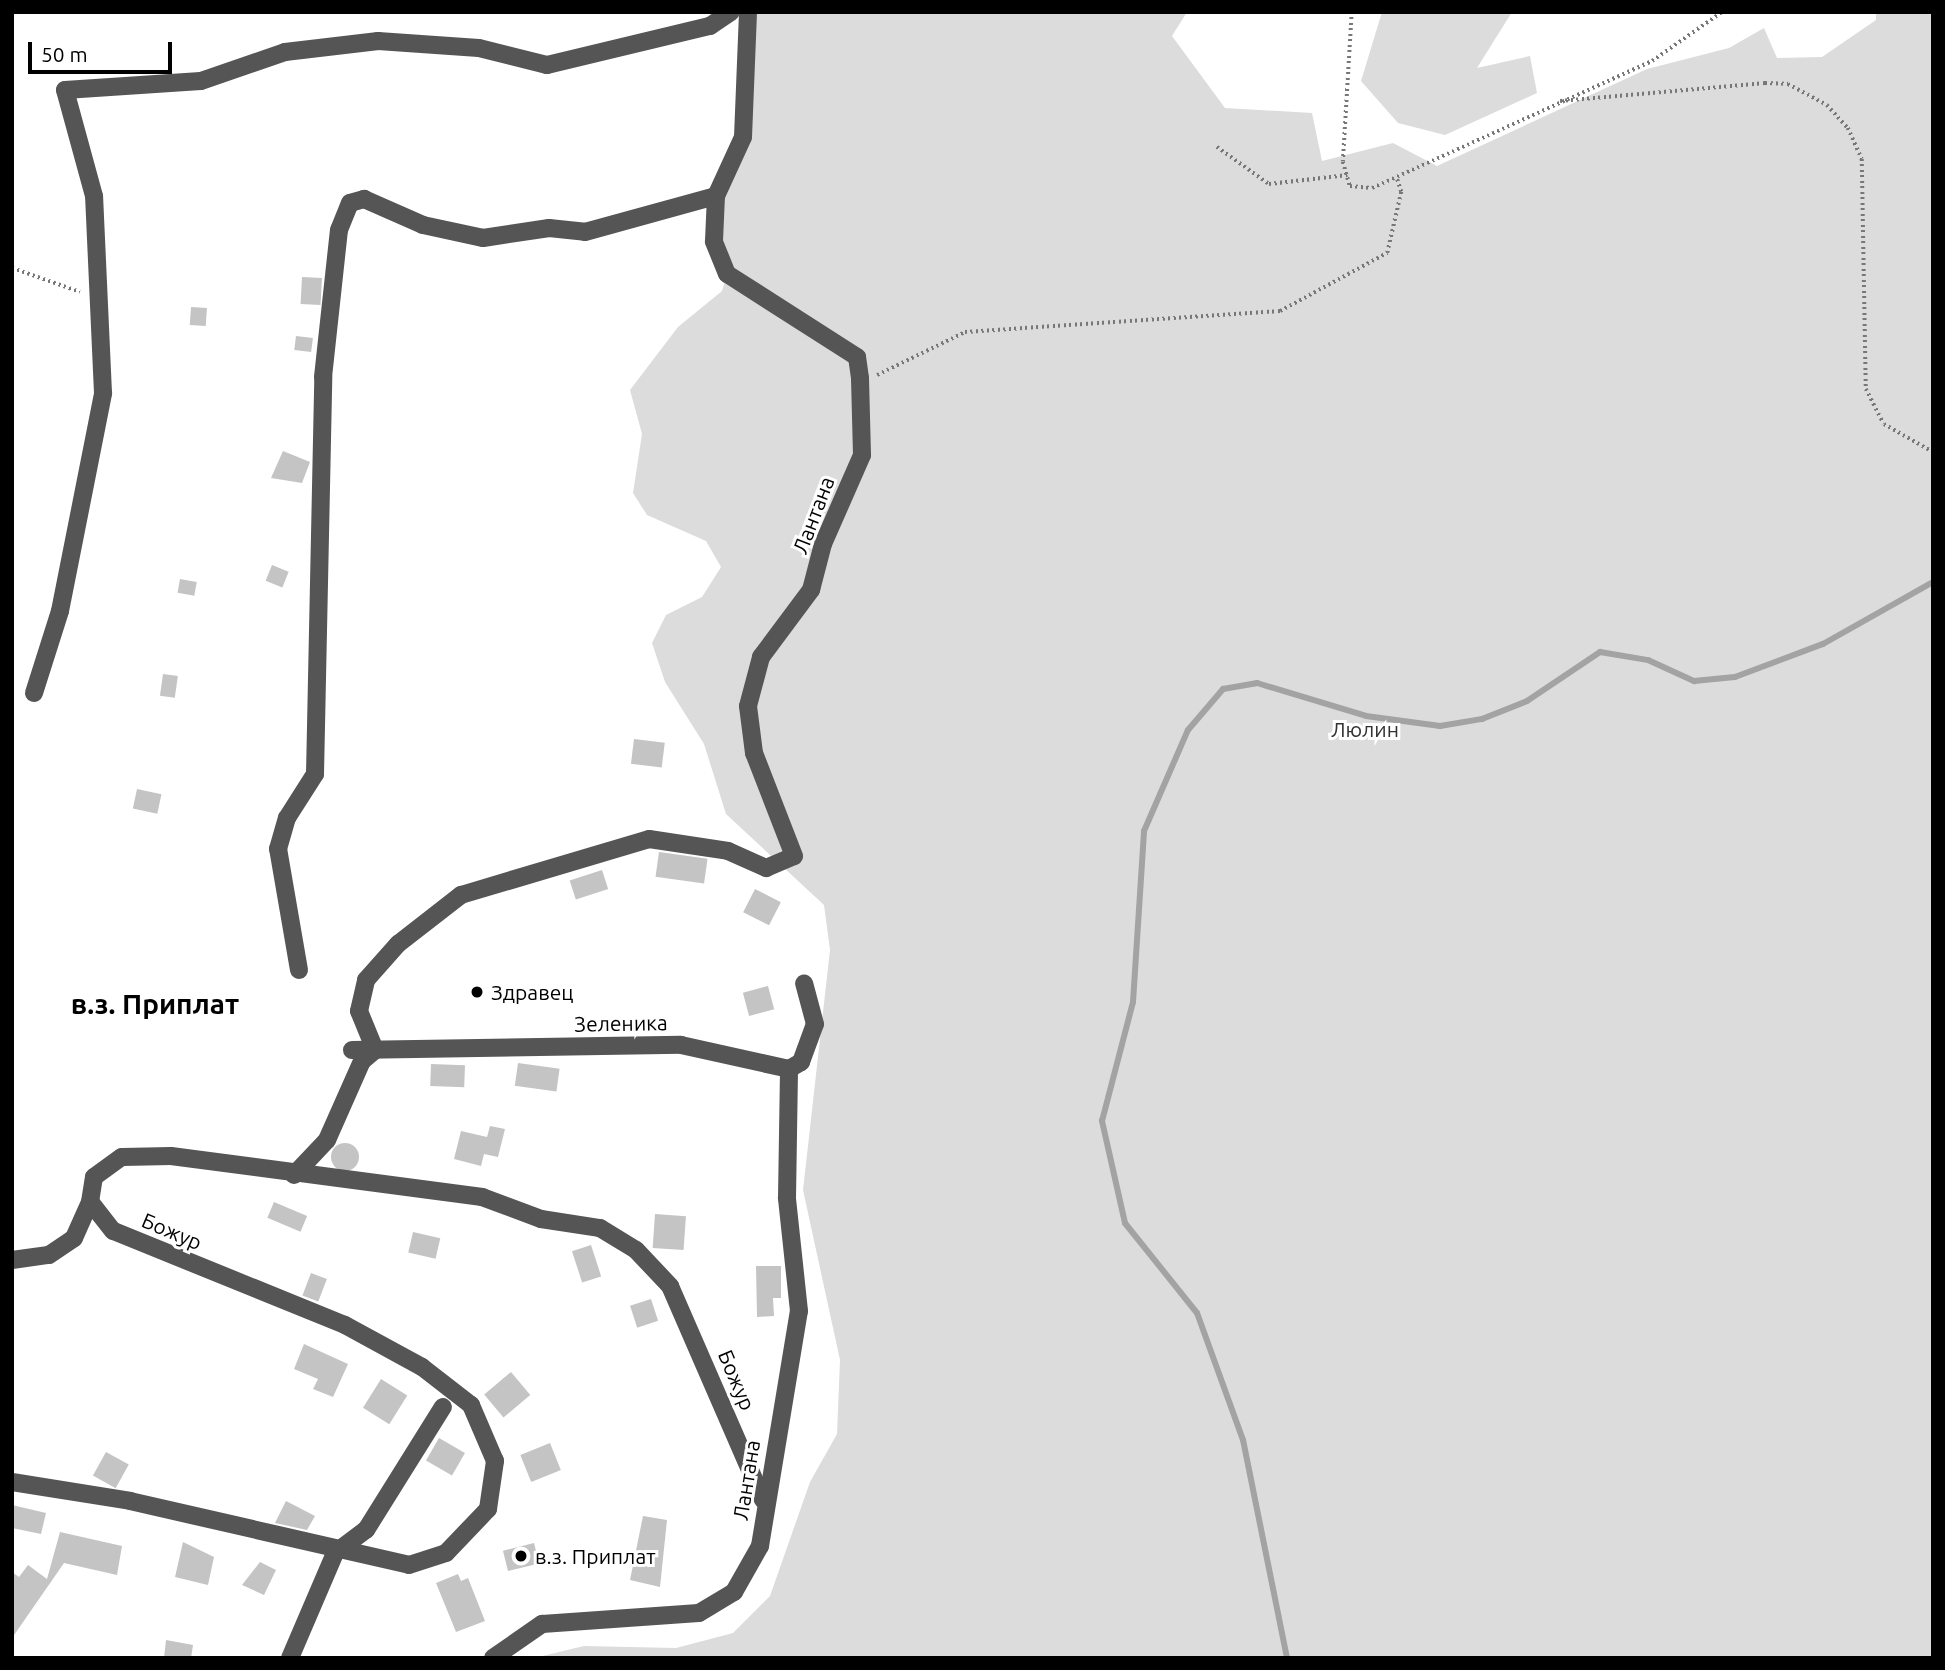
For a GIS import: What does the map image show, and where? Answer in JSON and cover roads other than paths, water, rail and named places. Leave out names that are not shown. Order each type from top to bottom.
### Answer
[{"type":"street","points":[[34,693],[60,611],[103,393],[101,300],[94,196],[65,90],[201,81],[285,52],[378,41],[479,48],[547,65],[698,30],[731,12]]},
{"type":"street","points":[[748,12],[743,137],[716,196],[714,241],[727,274],[857,357],[870,378]]},
{"type":"street","points":[[299,970],[278,849],[287,818],[308,794],[315,774],[323,377],[339,230],[350,203],[364,199],[423,225],[483,238],[549,228],[585,232],[716,196]]},
{"type":"street","name":"Лантана","points":[[375,1050],[359,1011],[366,980],[398,944],[461,895],[649,839],[728,851],[766,867],[794,856],[754,753],[748,706],[761,657],[811,590],[822,544],[862,455],[857,357]]},
{"type":"street","points":[[789,1069],[801,1062],[815,1024],[804,983]]},
{"type":"street","name":"Зеленика","points":[[352,1050],[681,1045],[789,1069]]},
{"type":"street","points":[[294,1175],[327,1140],[362,1060],[375,1050]]},
{"type":"street","name":"Лантана","points":[[493,1658],[542,1624],[699,1613],[734,1592],[760,1546],[763,1500],[799,1311],[787,1198],[789,1069]]},
{"type":"street","name":"Божур","points":[[12,1482],[130,1501],[335,1553],[408,1565],[446,1553],[488,1509],[495,1461],[471,1405],[422,1367],[345,1325],[113,1231],[90,1202],[94,1177],[122,1157],[171,1156],[294,1175],[482,1197],[541,1219],[600,1228],[636,1250],[670,1286],[763,1500]]},
{"type":"street","points":[[12,1260],[49,1255],[74,1238],[90,1202]]},
{"type":"street","points":[[290,1658],[335,1553],[366,1530],[443,1406]]},
{"type":"waterway","points":[[1287,1658],[1243,1440],[1197,1313],[1125,1223],[1102,1121],[1133,1002],[1144,831],[1188,730],[1223,689],[1257,683],[1366,716],[1440,726],[1482,719],[1527,701],[1600,652],[1648,660],[1694,681],[1735,677],[1823,644],[1933,582]]},
{"type":"place","name":"Здравец","points":[[477,992]]},
{"type":"place","name":"в.з. Приплат","points":[[521,1556]]},
{"type":"district","name":"в.з. Приплат","points":[[155,1004]]},
{"type":"park label","name":"Люлин","points":[[1365,729]]}]
